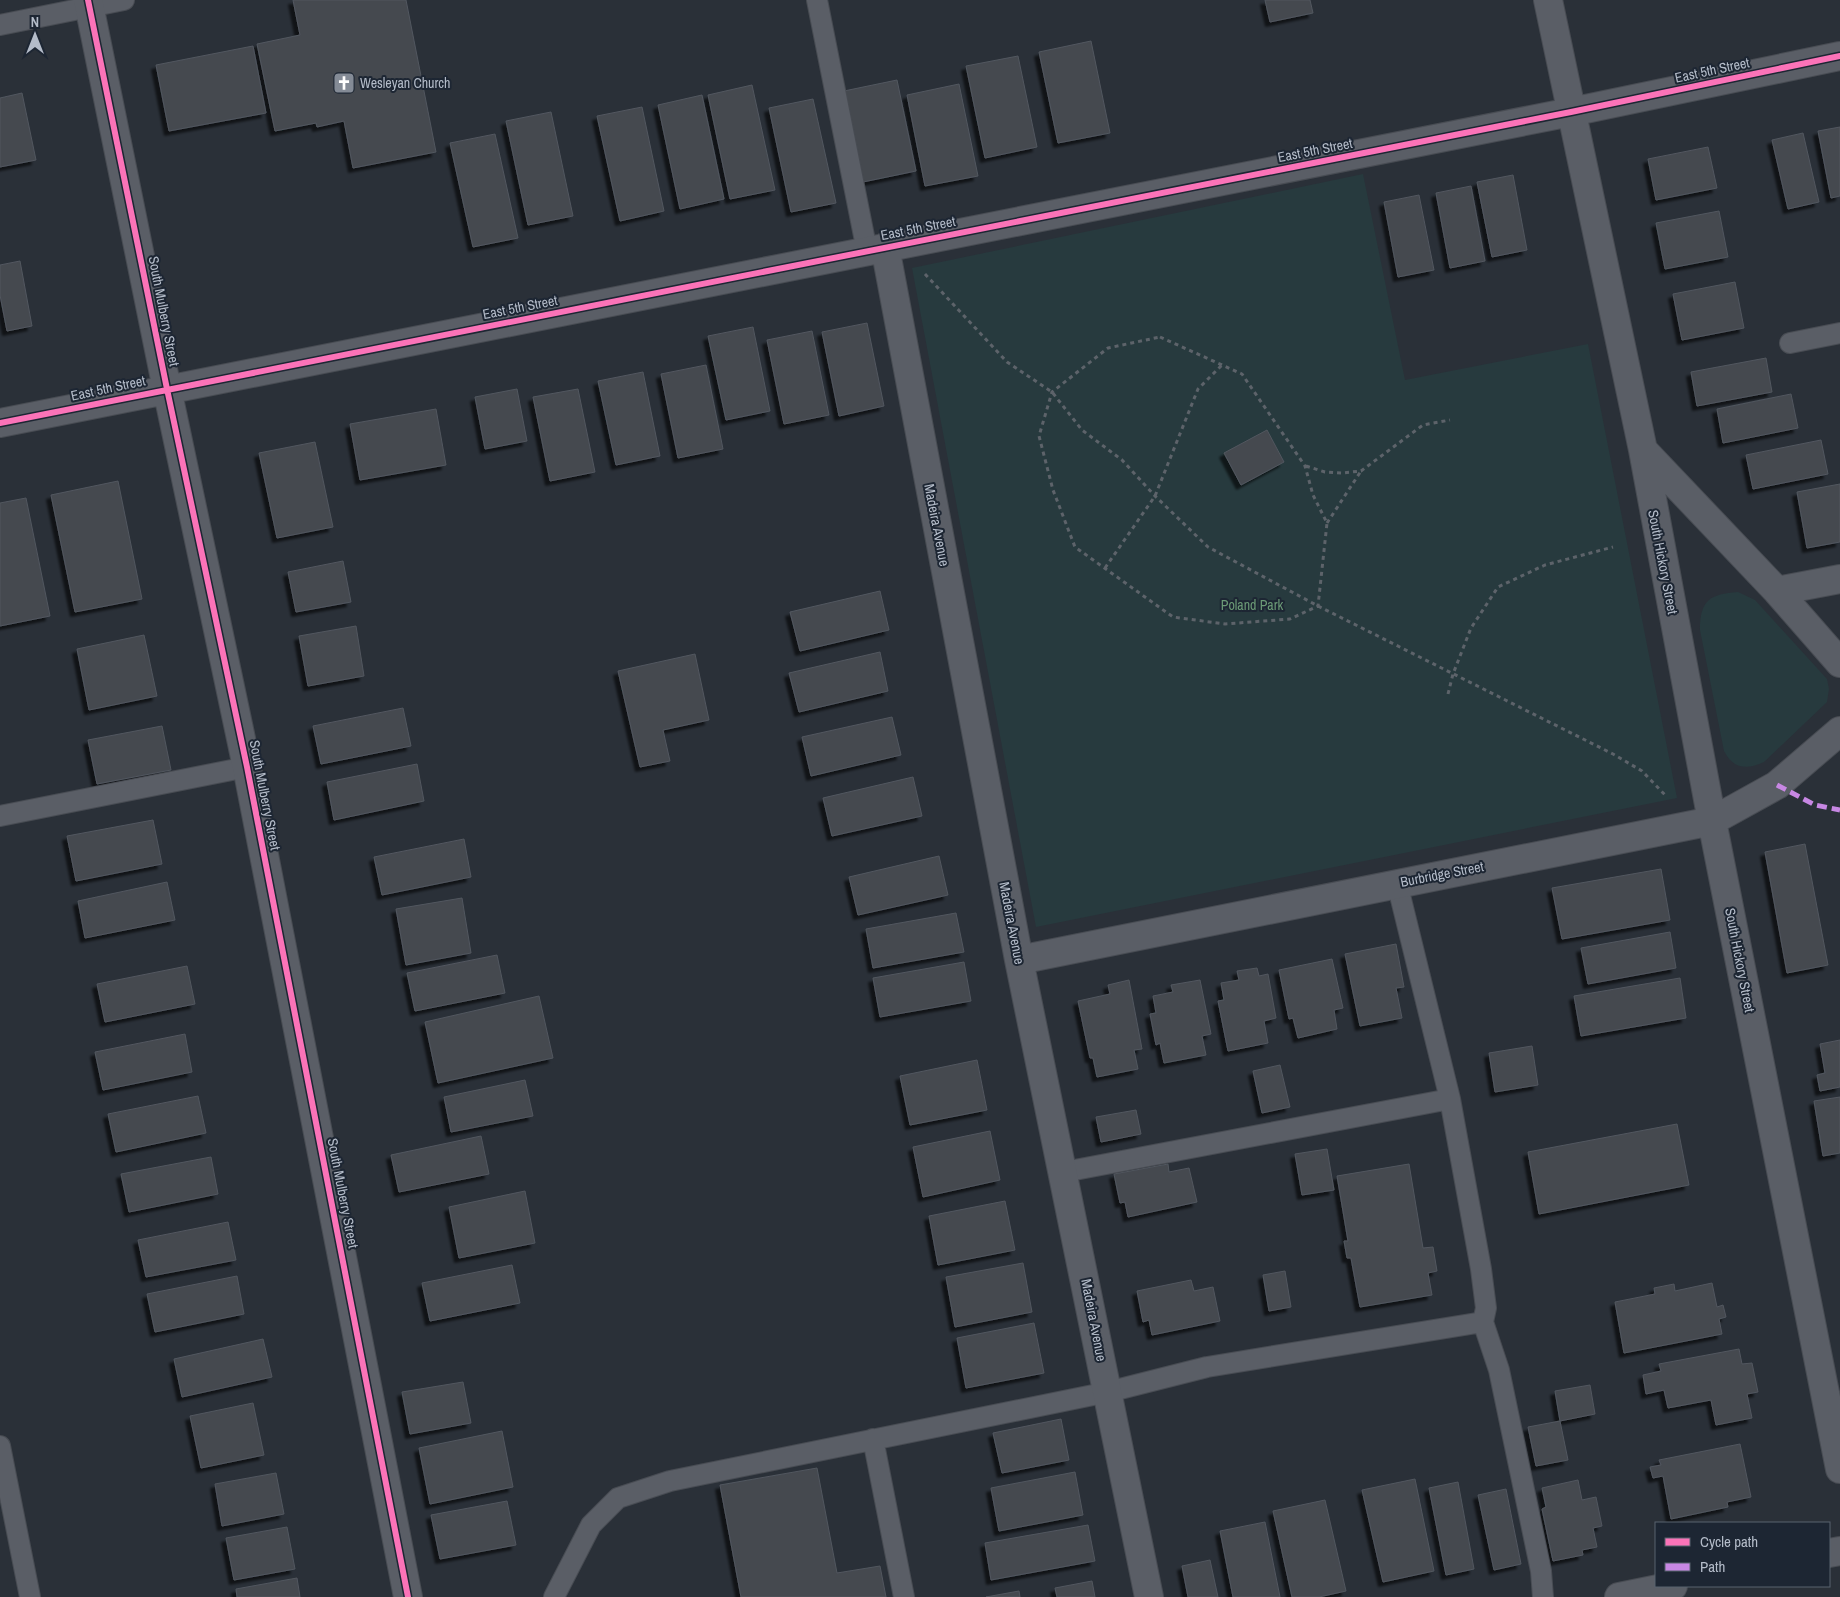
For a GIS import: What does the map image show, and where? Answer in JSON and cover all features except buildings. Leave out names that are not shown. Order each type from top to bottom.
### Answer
[{"type":"street","name":"South Hickory Street","points":[[1548,0],[1642,450],[1712,821],[1840,1469]]},
{"type":"street","name":"South Mulberry Street","points":[[89,4],[166,389],[248,767],[408,1597]]},
{"type":"street","name":"East 5th Street","points":[[0,423],[1571,112],[1840,56]]},
{"type":"street","name":"Madeira Avenue","points":[[876,249],[1149,1597]]},
{"type":"street","points":[[1642,450],[1777,591],[1840,663]]},
{"type":"street","points":[[1777,591],[1840,579]]},
{"type":"street","name":"Burbridge Street","points":[[1019,960],[1712,821],[1777,785],[1840,731]]},
{"type":"street","points":[[1619,1597],[1668,1587]]},
{"type":"lane","points":[[0,25],[89,4],[124,0]]},
{"type":"lane","points":[[817,0],[876,249]]},
{"type":"lane","points":[[1790,343],[1840,334]]},
{"type":"lane","points":[[0,816],[248,767]]},
{"type":"lane","points":[[1397,883],[1450,1100],[1481,1269],[1486,1308],[1482,1322],[1499,1370],[1541,1571],[1542,1597]]},
{"type":"lane","points":[[1064,1172],[1450,1100]]},
{"type":"lane","points":[[554,1597],[592,1525],[618,1498],[670,1481],[1108,1392],[1207,1367],[1482,1322]]},
{"type":"lane","points":[[873,1439],[904,1597]]},
{"type":"lane","points":[[0,1446],[30,1597]]},
{"type":"path","points":[[876,249],[922,271],[1007,362],[1052,392],[1082,430],[1122,460],[1155,496],[1208,547],[1318,606],[1613,754],[1642,771],[1663,794],[1712,821]]},
{"type":"path","points":[[1318,606],[1290,619],[1225,624],[1173,617],[1075,547],[1052,490],[1039,436],[1052,392],[1108,348],[1160,337],[1242,374],[1305,466],[1313,494],[1327,522]]},
{"type":"path","points":[[1105,568],[1155,496],[1198,389],[1222,365]]},
{"type":"path","points":[[1318,606],[1327,522],[1361,471],[1423,426],[1450,420]]},
{"type":"path","points":[[1305,466],[1325,472],[1361,471]]},
{"type":"path","points":[[1448,694],[1453,674],[1470,628],[1498,587],[1545,565],[1613,547]]},
{"type":"green space","name":"Poland Park","points":[[1363,174],[1405,380],[1588,344],[1677,798],[1036,927],[912,268]]},
{"type":"green space","points":[[1738,592],[1755,600],[1827,679],[1829,689],[1827,702],[1764,762],[1746,767],[1736,764],[1724,751],[1700,630],[1702,612],[1708,600],[1720,595]]},
{"type":"marked path","points":[[1777,785],[1815,805],[1840,810]]},
{"type":"cycle path","points":[[88,0],[167,389],[247,767],[408,1597]]},
{"type":"cycle path","points":[[0,423],[1571,112],[1840,56]]},
{"type":"place","name":"Wesleyan Church","points":[[344,83]]}]
